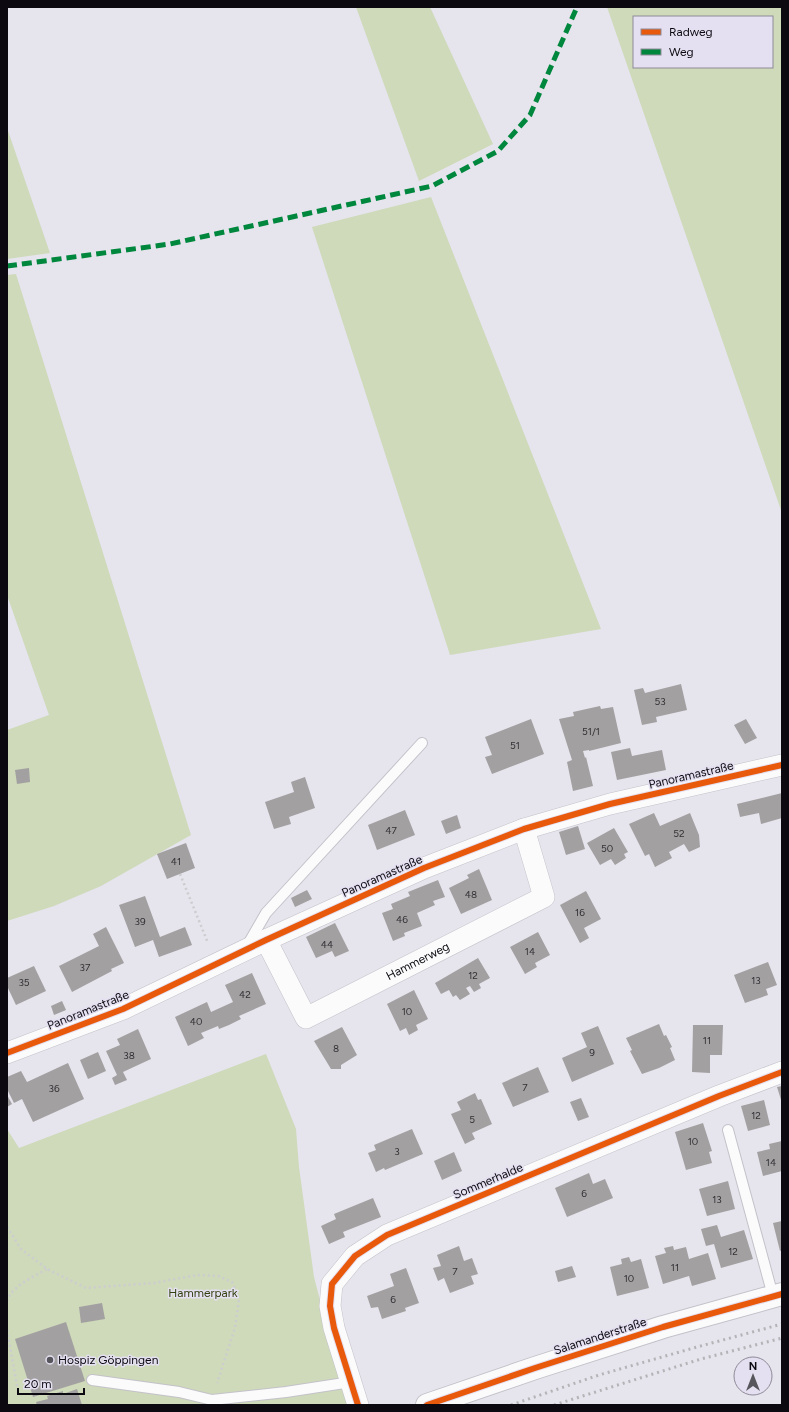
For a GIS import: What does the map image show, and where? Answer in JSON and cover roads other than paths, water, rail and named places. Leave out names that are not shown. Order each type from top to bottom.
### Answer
[{"type":"street","name":"Panoramastraße","points":[[7,1053],[123,1009],[266,940],[424,868],[524,829],[610,804],[782,765]]},
{"type":"street","name":"Hammerweg","points":[[266,940],[306,1018],[544,897],[524,829]]},
{"type":"street","name":"Sommerhalde","points":[[358,1405],[334,1328],[330,1306],[332,1284],[355,1256],[387,1235],[712,1098],[782,1072]]},
{"type":"street","name":"Salamanderstraße","points":[[427,1405],[535,1368],[663,1327],[778,1295]]},
{"type":"lane","points":[[244,951],[266,913],[422,743]]},
{"type":"lane","name":"Salamanderstraße","points":[[728,1130],[778,1295]]},
{"type":"lane","points":[[92,1380],[179,1392],[212,1400],[286,1392],[351,1382]]},
{"type":"railway","points":[[511,1405],[599,1375],[782,1324]]},
{"type":"railway","points":[[554,1405],[701,1359],[782,1338]]},
{"type":"place","name":"Hospiz Göppingen","points":[[50,1360]]},
{"type":"park label","name":"Hammerpark","points":[[203,1293]]}]
